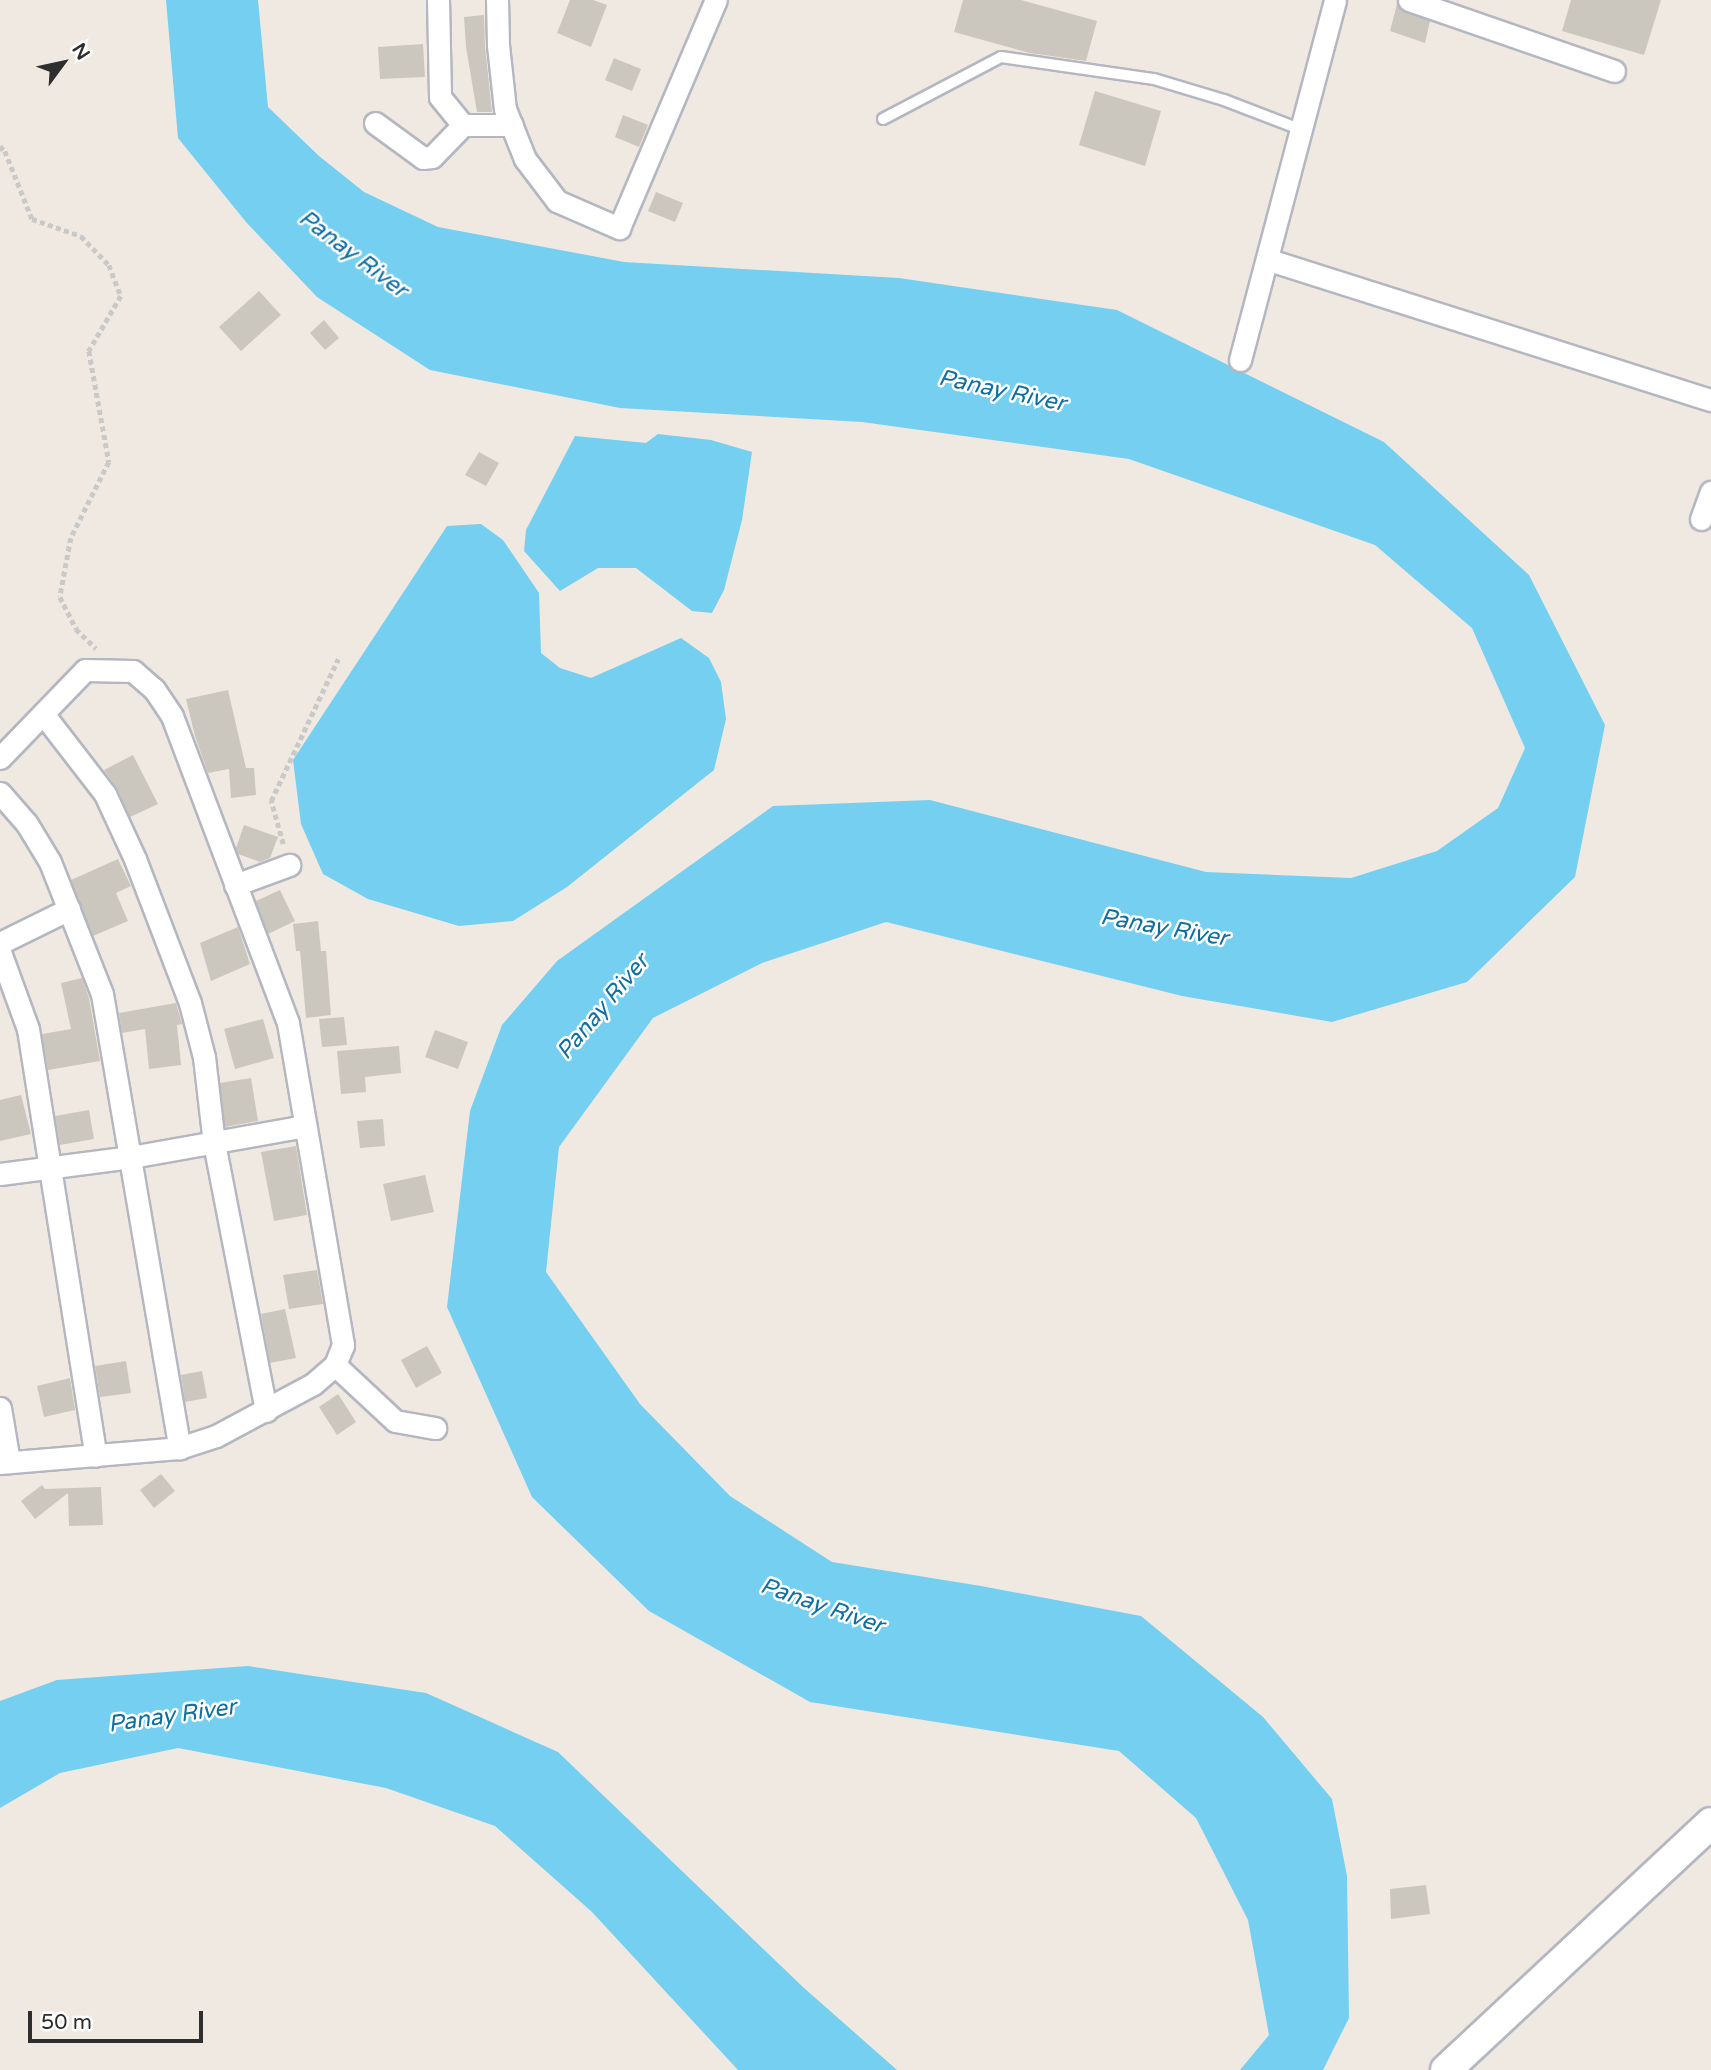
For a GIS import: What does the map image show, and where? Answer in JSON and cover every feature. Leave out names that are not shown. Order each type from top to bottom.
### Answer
[{"type":"main road","points":[[1447,2070],[1711,1823]]},
{"type":"street","points":[[438,0],[440,97],[463,125]]},
{"type":"street","points":[[497,0],[504,96],[525,159],[557,201],[619,228],[716,0]]},
{"type":"street","points":[[1240,360],[1269,260],[1335,0]]},
{"type":"street","points":[[1409,0],[1614,72]]},
{"type":"street","points":[[375,123],[423,158],[432,157],[463,125],[512,125]]},
{"type":"street","points":[[1269,260],[1711,400]]},
{"type":"street","points":[[1701,519],[1711,492]]},
{"type":"street","points":[[0,758],[85,670],[133,671],[154,689],[172,716],[288,1023],[342,1345],[335,1365],[313,1384],[216,1436],[180,1448],[5,1462],[0,1408]]},
{"type":"street","points":[[44,715],[105,794],[135,859],[190,1003],[204,1057],[214,1143],[266,1411]]},
{"type":"street","points":[[0,793],[27,824],[50,862],[102,994],[180,1448]]},
{"type":"street","points":[[235,885],[289,864]]},
{"type":"street","points":[[0,943],[69,909]]},
{"type":"street","points":[[0,952],[28,1029],[96,1456]]},
{"type":"street","points":[[0,1174],[131,1157],[306,1126]]},
{"type":"street","points":[[335,1365],[395,1421],[435,1428]]},
{"type":"lane","points":[[883,120],[1001,57],[1154,79],[1224,100],[1302,130]]},
{"type":"path","points":[[0,146],[5,151],[32,219],[82,236],[108,265],[121,296],[89,351],[109,463],[71,538],[60,597],[76,629],[119,670]]},
{"type":"path","points":[[289,864],[271,800],[338,659]]},
{"type":"water","name":"Panay River","points":[[166,0],[258,0],[268,107],[319,156],[364,192],[438,227],[624,262],[899,278],[1117,310],[1384,442],[1529,575],[1605,725],[1575,877],[1467,982],[1332,1022],[1182,996],[886,922],[762,963],[653,1018],[559,1147],[546,1272],[640,1404],[730,1496],[832,1562],[1141,1616],[1263,1717],[1332,1799],[1347,1876],[1349,2018],[1323,2070],[1240,2070],[1269,2035],[1248,1920],[1196,1818],[1119,1751],[810,1702],[649,1611],[532,1497],[447,1307],[470,1111],[502,1025],[557,961],[773,806],[930,800],[1206,872],[1351,878],[1437,851],[1498,808],[1525,748],[1472,628],[1375,545],[1129,459],[862,422],[620,408],[430,370],[317,297],[246,222],[178,138]]},
{"type":"water","points":[[658,434],[711,440],[752,452],[742,520],[724,590],[712,613],[692,611],[636,568],[598,568],[560,591],[524,551],[526,530],[575,436],[646,443]]},
{"type":"water","points":[[481,524],[503,540],[539,593],[541,653],[560,668],[591,678],[681,638],[709,658],[721,682],[726,719],[714,770],[567,887],[513,921],[459,926],[368,899],[323,874],[301,824],[293,760],[447,526]]},
{"type":"water","name":"Panay River","points":[[248,1666],[426,1693],[558,1752],[804,1988],[897,2070],[738,2070],[592,1912],[495,1826],[386,1788],[178,1748],[60,1773],[0,1808],[0,1701],[57,1680]]},
{"type":"building","points":[[570,0],[593,0],[607,5],[591,47],[557,33]]},
{"type":"building","points":[[963,0],[1021,0],[1097,21],[1086,61],[1030,53],[954,32]]},
{"type":"building","points":[[1571,0],[1661,0],[1644,55],[1562,31]]},
{"type":"building","points":[[1397,4],[1405,12],[1430,21],[1425,43],[1390,31]]},
{"type":"building","points":[[484,15],[492,112],[477,112],[466,47],[464,17]]},
{"type":"building","points":[[423,44],[425,77],[380,79],[378,47]]},
{"type":"building","points":[[614,58],[641,69],[632,91],[605,80]]},
{"type":"building","points":[[1095,91],[1161,111],[1145,166],[1079,145]]},
{"type":"building","points":[[623,115],[648,125],[639,147],[615,137]]},
{"type":"building","points":[[656,192],[683,203],[675,222],[648,211]]},
{"type":"building","points":[[259,291],[281,315],[241,351],[219,327]]},
{"type":"building","points":[[324,320],[339,338],[325,350],[310,333]]},
{"type":"building","points":[[479,452],[499,463],[486,486],[465,475]]},
{"type":"building","points":[[228,690],[246,768],[254,768],[256,795],[231,798],[229,769],[208,773],[195,736],[186,699]]},
{"type":"building","points":[[133,755],[158,804],[130,817],[117,788],[104,770]]},
{"type":"building","points":[[244,825],[278,837],[270,858],[260,862],[238,854],[236,848]]},
{"type":"building","points":[[118,859],[131,886],[116,893],[128,921],[93,936],[71,880]]},
{"type":"building","points":[[280,890],[295,921],[268,934],[256,901]]},
{"type":"building","points":[[318,921],[321,951],[326,951],[331,1015],[306,1018],[300,951],[296,951],[293,924]]},
{"type":"building","points":[[238,927],[250,964],[211,981],[200,943]]},
{"type":"building","points":[[82,978],[89,998],[100,1061],[48,1070],[42,1034],[71,1029],[61,983]]},
{"type":"building","points":[[176,1003],[182,1024],[177,1025],[181,1065],[149,1069],[145,1029],[122,1033],[119,1013]]},
{"type":"building","points":[[344,1017],[347,1045],[322,1047],[319,1019]]},
{"type":"building","points":[[263,1019],[274,1058],[235,1069],[224,1029]]},
{"type":"building","points":[[435,1030],[468,1042],[458,1069],[425,1057]]},
{"type":"building","points":[[399,1046],[401,1073],[365,1077],[366,1092],[341,1094],[337,1051]]},
{"type":"building","points":[[251,1078],[258,1121],[225,1127],[220,1083]]},
{"type":"building","points":[[21,1095],[31,1134],[0,1141],[0,1100]]},
{"type":"building","points":[[89,1110],[94,1139],[60,1145],[55,1116]]},
{"type":"building","points":[[383,1119],[385,1146],[360,1148],[357,1121]]},
{"type":"building","points":[[296,1146],[307,1215],[274,1221],[261,1152]]},
{"type":"building","points":[[425,1175],[434,1212],[391,1221],[383,1184]]},
{"type":"building","points":[[317,1270],[323,1304],[289,1309],[283,1275]]},
{"type":"building","points":[[285,1309],[296,1358],[270,1363],[261,1314]]},
{"type":"building","points":[[427,1346],[442,1373],[416,1388],[401,1360]]},
{"type":"building","points":[[126,1361],[131,1393],[100,1397],[95,1366]]},
{"type":"building","points":[[202,1371],[207,1398],[185,1402],[181,1375]]},
{"type":"building","points":[[70,1378],[75,1410],[44,1417],[37,1386]]},
{"type":"building","points":[[338,1394],[356,1422],[337,1435],[319,1407]]},
{"type":"building","points":[[161,1474],[175,1491],[154,1508],[140,1490]]},
{"type":"building","points":[[42,1485],[45,1489],[101,1487],[103,1525],[69,1526],[68,1493],[35,1519],[21,1501]]},
{"type":"building","points":[[1426,1885],[1430,1914],[1391,1919],[1390,1889]]}]
